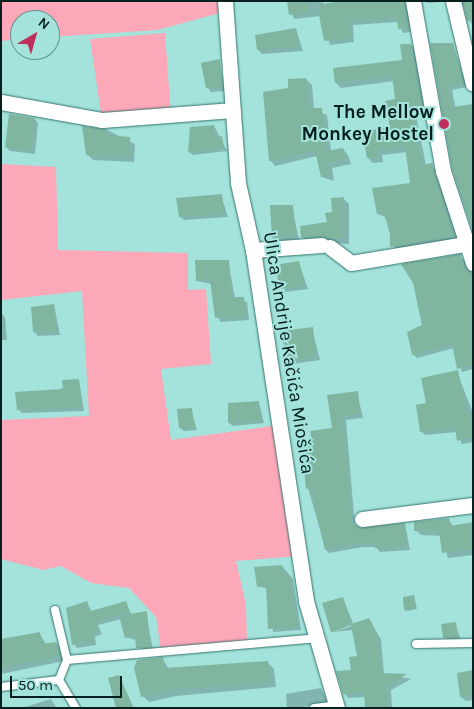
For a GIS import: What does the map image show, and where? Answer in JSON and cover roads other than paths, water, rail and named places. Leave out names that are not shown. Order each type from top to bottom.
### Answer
[{"type":"street","name":"Ulica Andrije Kačića Miošića","points":[[225,1],[238,184],[253,250],[316,638],[337,707]]},
{"type":"street","points":[[413,1],[444,171],[465,244],[473,263]]},
{"type":"street","points":[[453,1],[473,84]]},
{"type":"street","points":[[1,102],[102,120],[234,110]]},
{"type":"street","points":[[253,250],[326,246],[351,263],[465,244]]},
{"type":"street","points":[[362,519],[473,506]]},
{"type":"lane","points":[[55,610],[67,660],[59,680]]},
{"type":"lane","points":[[67,660],[316,638]]},
{"type":"lane","points":[[416,644],[473,643]]},
{"type":"lane","points":[[1,687],[59,680]]},
{"type":"lane","points":[[59,680],[76,708]]},
{"type":"lane","points":[[314,708],[337,707]]},
{"type":"place","name":"The Mellow Monkey Hostel","points":[[444,124]]}]
